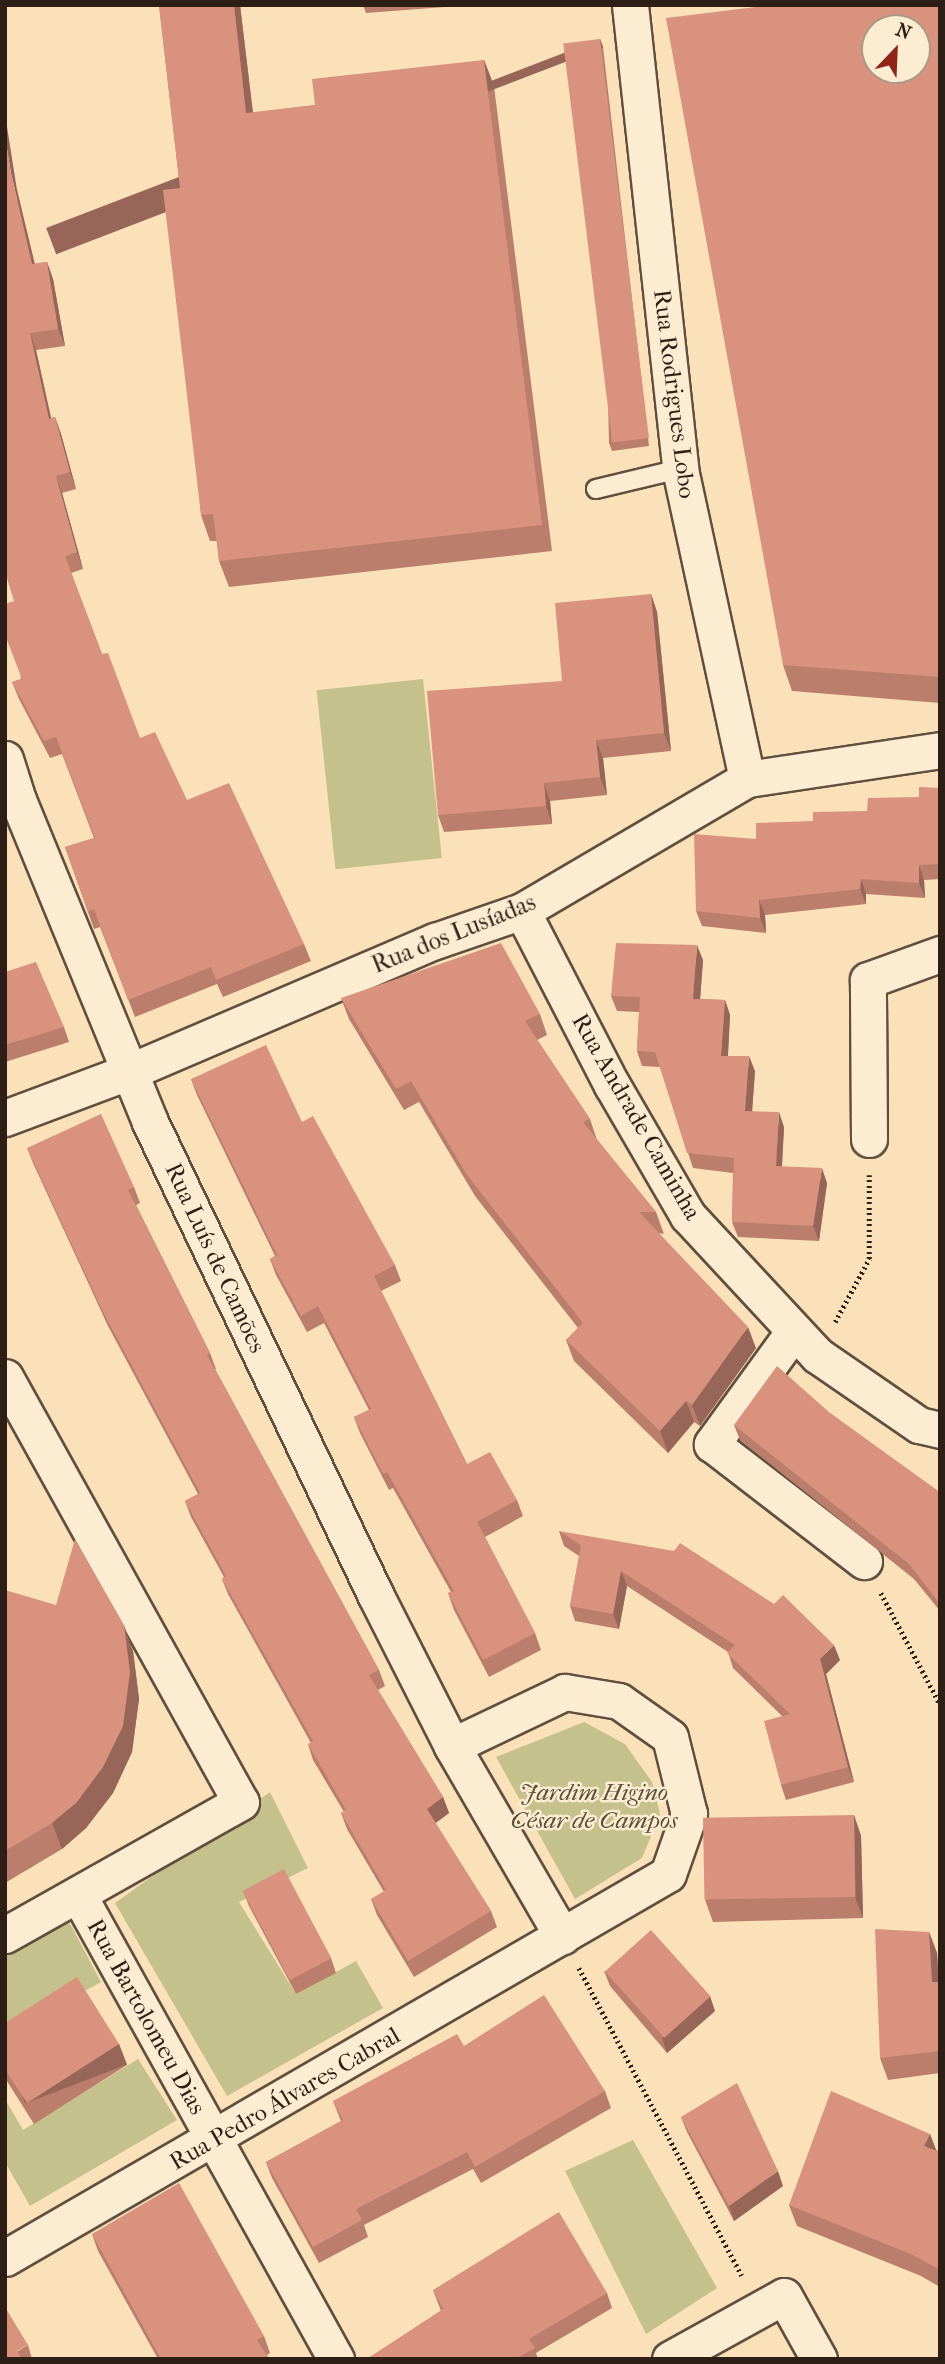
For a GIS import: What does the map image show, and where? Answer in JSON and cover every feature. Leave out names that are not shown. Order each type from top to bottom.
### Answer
[{"type":"street","name":"Rua Rodrigues Lobo","points":[[630,5],[680,469],[747,779]]},
{"type":"street","name":"Rua dos Lusíadas","points":[[5,1118],[131,1071],[435,942],[523,911],[747,779],[940,751]]},
{"type":"street","name":"Rua Luís de Camões","points":[[5,759],[18,800],[179,1184],[452,1745],[562,1936]]},
{"type":"street","name":"Rua Andrade Caminha","points":[[523,911],[612,1085],[688,1216],[805,1343],[919,1425],[940,1430]]},
{"type":"street","points":[[869,1139],[868,980],[940,954]]},
{"type":"street","points":[[805,1343],[712,1444],[864,1561]]},
{"type":"street","points":[[5,1377],[241,1802],[79,1896],[5,1935]]},
{"type":"street","points":[[452,1745],[565,1692],[620,1701],[670,1737],[689,1814],[668,1874],[562,1936]]},
{"type":"street","name":"Rua Bartolomeu Dias","points":[[79,1896],[336,2359]]},
{"type":"street","name":"Rua Pedro Álvares Cabral","points":[[5,2259],[215,2141],[562,1936]]},
{"type":"street","points":[[670,2359],[784,2296],[819,2359]]},
{"type":"lane","points":[[596,489],[680,469]]},
{"type":"path","points":[[805,1343],[869,1259],[869,1139]]},
{"type":"path","points":[[864,1561],[940,1704]]},
{"type":"path","points":[[562,1936],[760,2309]]},
{"type":"green space","points":[[423,679],[442,858],[335,869],[317,690]]},
{"type":"green space","name":"Jardim Higino César de Campos","points":[[584,1722],[625,1744],[652,1782],[660,1814],[642,1858],[575,1899],[496,1757]]},
{"type":"green space","points":[[270,1792],[308,1868],[239,1902],[296,1994],[356,1961],[383,2008],[227,2096],[115,1903]]},
{"type":"green space","points":[[66,1916],[101,1982],[5,2035],[5,1954]]},
{"type":"green space","points":[[138,2059],[177,2120],[30,2206],[5,2162],[5,2099],[23,2130]]},
{"type":"green space","points":[[633,2140],[717,2288],[646,2334],[565,2171]]},
{"type":"building","points":[[159,5],[234,5],[246,113],[315,105],[312,79],[484,60],[542,525],[219,561],[213,514],[201,515],[163,190],[180,188]]},
{"type":"building","points":[[772,5],[940,5],[940,677],[783,665],[666,18]]},
{"type":"building","points":[[600,39],[649,438],[612,443],[563,44]]},
{"type":"building","points":[[5,137],[32,264],[47,262],[58,329],[30,333],[49,419],[55,417],[70,472],[56,476],[77,552],[65,556],[102,654],[108,653],[140,738],[155,732],[187,800],[229,783],[304,944],[216,980],[211,967],[128,1000],[94,909],[88,912],[65,847],[95,838],[56,737],[44,741],[12,682],[22,679],[5,635],[5,604],[14,601],[5,572]]},
{"type":"building","points":[[651,594],[664,733],[596,740],[600,777],[544,783],[546,806],[438,815],[427,691],[562,681],[555,603]]},
{"type":"building","points":[[919,787],[940,788],[940,864],[919,865],[919,883],[861,879],[860,889],[759,900],[760,918],[696,911],[694,834],[756,839],[756,823],[813,821],[813,812],[867,811],[868,798],[919,797]]},
{"type":"building","points":[[501,943],[540,1014],[525,1021],[590,1119],[583,1122],[656,1212],[639,1212],[748,1327],[692,1405],[686,1401],[660,1431],[566,1340],[583,1323],[467,1175],[411,1081],[396,1089],[341,998]]},
{"type":"building","points":[[616,943],[697,945],[693,999],[725,1000],[721,1056],[749,1056],[745,1111],[779,1112],[776,1166],[822,1168],[813,1226],[732,1222],[734,1158],[687,1153],[655,1052],[637,1051],[640,997],[611,996]]},
{"type":"building","points":[[36,962],[64,1027],[5,1045],[5,972]]},
{"type":"building","points":[[266,1045],[302,1122],[313,1116],[395,1265],[374,1276],[467,1464],[490,1452],[517,1500],[477,1522],[535,1633],[483,1660],[448,1593],[454,1591],[387,1472],[383,1474],[354,1417],[371,1409],[318,1306],[301,1316],[270,1259],[277,1255],[191,1079]]},
{"type":"building","points":[[101,1114],[134,1187],[128,1190],[210,1353],[207,1355],[379,1670],[369,1675],[443,1797],[427,1809],[491,1911],[408,1961],[371,1899],[386,1890],[341,1813],[346,1810],[308,1744],[313,1741],[222,1579],[226,1576],[185,1501],[200,1493],[102,1310],[27,1148]]},
{"type":"building","points":[[777,1366],[830,1413],[940,1494],[940,1608],[937,1600],[909,1564],[734,1425]]},
{"type":"building","points":[[559,1531],[674,1551],[680,1543],[774,1604],[783,1595],[834,1645],[820,1659],[848,1767],[781,1785],[764,1721],[790,1714],[727,1653],[735,1645],[621,1571],[613,1614],[570,1606],[581,1545]]},
{"type":"building","points":[[75,1539],[124,1625],[130,1672],[123,1726],[103,1767],[77,1802],[52,1823],[5,1851],[5,1590],[56,1605]]},
{"type":"building","points":[[854,1815],[855,1897],[704,1900],[703,1818]]},
{"type":"building","points":[[284,1869],[331,1958],[290,1980],[243,1891]]},
{"type":"building","points":[[875,1929],[929,1932],[932,1982],[940,1982],[940,2051],[880,2058]]},
{"type":"building","points":[[651,1930],[711,1996],[664,2038],[605,1971]]},
{"type":"building","points":[[77,1977],[119,2044],[27,2103],[5,2069],[5,2023]]},
{"type":"building","points":[[544,1995],[605,2091],[475,2167],[467,2152],[356,2209],[362,2220],[313,2247],[266,2162],[343,2120],[333,2101],[457,2034],[464,2046]]},
{"type":"building","points":[[737,2083],[778,2171],[729,2206],[681,2117]]},
{"type":"building","points":[[831,2091],[930,2134],[924,2146],[940,2152],[940,2270],[913,2255],[789,2205]]},
{"type":"building","points":[[179,2183],[264,2336],[257,2340],[269,2359],[161,2359],[92,2234]]},
{"type":"building","points":[[559,2212],[607,2293],[529,2339],[535,2348],[516,2359],[367,2359],[443,2309],[433,2290]]},
{"type":"building","points":[[5,2307],[28,2345],[17,2351],[22,2359],[5,2359]]}]
